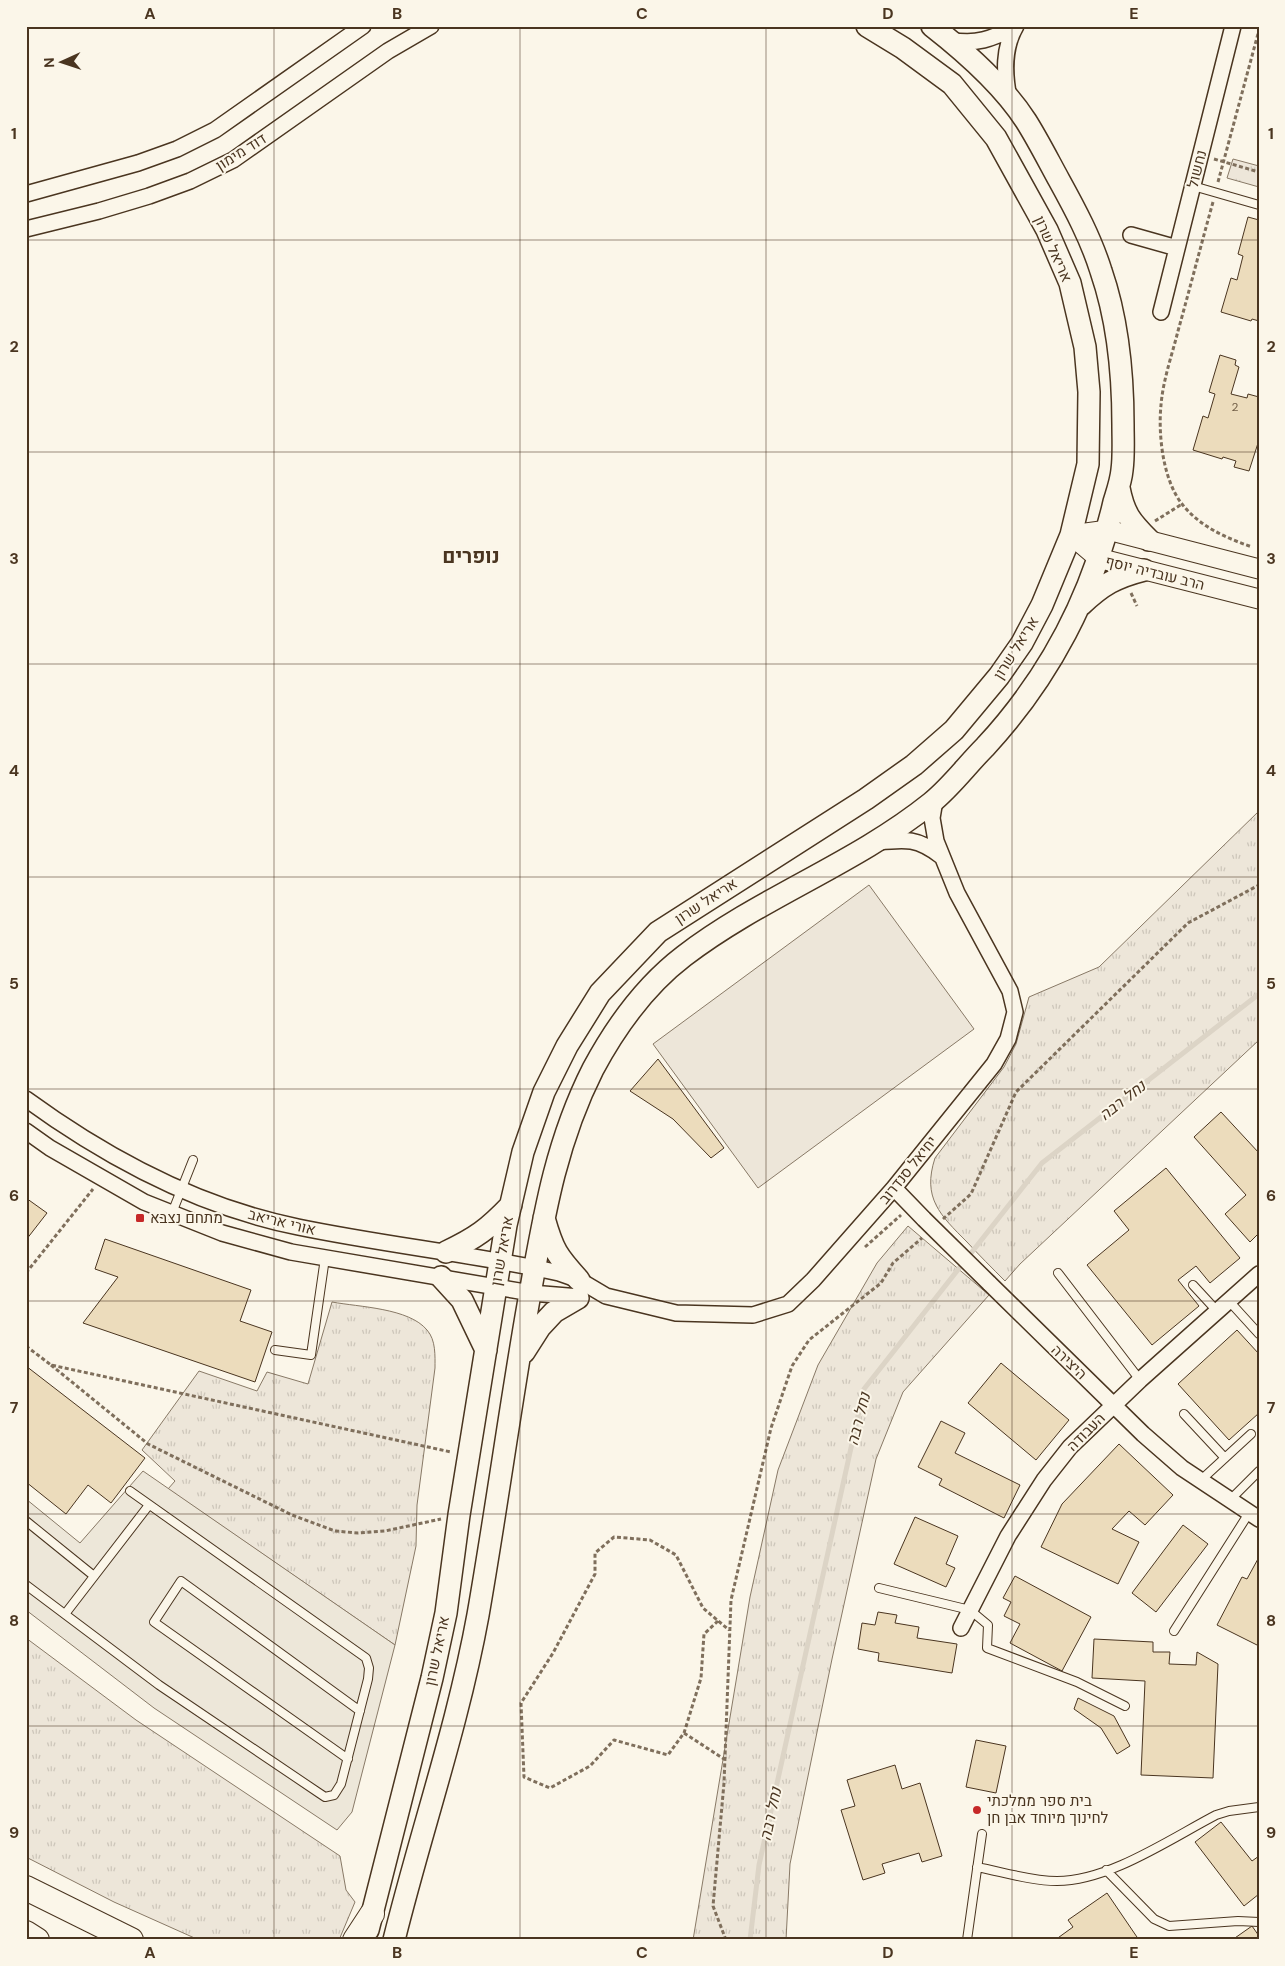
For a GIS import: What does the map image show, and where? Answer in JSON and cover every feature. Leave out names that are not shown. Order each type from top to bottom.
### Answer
[{"type":"main road","name":"אריאל שרון","points":[[365,1940],[432,1678],[446,1613],[468,1455],[511,1205],[523,1152],[544,1092],[567,1046],[600,994],[658,932],[866,799],[914,765],[954,730],[993,684],[1022,643],[1042,606],[1072,534],[1088,464],[1089,392],[1084,347],[1070,283],[1047,230],[996,138],[952,84],[903,48],[867,26]]},
{"type":"main road","points":[[394,1940],[446,1757],[464,1682],[477,1617],[544,1216],[556,1162],[576,1106],[596,1063],[627,1015],[680,959],[716,934],[877,842],[935,800],[1001,729],[1027,697],[1051,661],[1078,608],[1108,530],[1122,468],[1123,391],[1118,342],[1102,273],[1078,215],[1024,118],[981,69],[932,26]]},
{"type":"main road","points":[[1118,484],[1122,503],[1129,520],[1149,540]]},
{"type":"main road","points":[[1078,608],[1099,588],[1122,575],[1144,570]]},
{"type":"main road","points":[[446,1252],[474,1239],[492,1225],[511,1205]]},
{"type":"main road","points":[[519,1358],[540,1327],[579,1289],[551,1243],[544,1216]]},
{"type":"main road","points":[[441,1277],[462,1300],[486,1350]]},
{"type":"main road","points":[[26,1888],[130,1940]]},
{"type":"main road","points":[[355,1940],[372,1914]]},
{"type":"main road","points":[[26,1933],[37,1940]]},
{"type":"street","points":[[26,194],[138,163],[177,149],[215,130],[363,26]]},
{"type":"street","name":"דוד מימון","points":[[26,229],[99,211],[149,196],[190,181],[233,160],[388,50],[432,26]]},
{"type":"street","name":"נחשול","points":[[1161,312],[1233,26]]},
{"type":"street","points":[[950,40],[965,43],[982,41],[1015,27]]},
{"type":"street","points":[[1009,100],[1005,62],[1015,27]]},
{"type":"street","points":[[1131,235],[1177,248]]},
{"type":"street","name":"הרב עובדיה יוסף","points":[[1072,534],[1108,530],[1259,569]]},
{"type":"street","name":"הרב עובדיה יוסף","points":[[1072,534],[1098,558],[1259,599]]},
{"type":"street","name":"יחיאל סנדרוב","points":[[496,1286],[531,1293],[579,1289],[676,1313],[717,1316],[753,1315],[788,1304],[813,1280],[894,1188],[994,1064],[1008,1039],[1016,1012],[1010,990],[957,893],[942,857],[936,841],[932,818],[935,800]]},
{"type":"street","points":[[877,842],[905,839],[927,845],[942,857]]},
{"type":"street","name":"אורי אריאב","points":[[26,1099],[64,1126],[155,1178],[230,1209],[297,1227],[535,1267]]},
{"type":"street","name":"אורי אריאב","points":[[26,1131],[50,1148],[144,1202],[222,1233],[292,1252],[496,1286]]},
{"type":"street","name":"היצירה","points":[[894,1188],[1143,1434],[1176,1462],[1254,1516]]},
{"type":"street","name":"יחיאל סנדרוב","points":[[535,1267],[559,1273],[579,1289]]},
{"type":"street","name":"העבודה","points":[[961,1628],[1008,1536],[1044,1480],[1070,1447],[1140,1380],[1259,1274]]},
{"type":"lane","points":[[1192,186],[1259,205]]},
{"type":"lane","points":[[172,1213],[193,1160]]},
{"type":"lane","points":[[275,1350],[311,1355],[325,1258]]},
{"type":"lane","points":[[1058,1273],[1140,1380]]},
{"type":"lane","points":[[1194,1285],[1217,1312]]},
{"type":"lane","points":[[1229,1301],[1259,1334]]},
{"type":"lane","points":[[1184,1414],[1225,1458]]},
{"type":"lane","points":[[1201,1480],[1251,1434]]},
{"type":"lane","points":[[1230,1500],[1259,1471]]},
{"type":"lane","points":[[26,1585],[159,1685],[325,1797],[334,1795],[341,1784],[368,1679],[369,1668],[366,1658],[130,1491]]},
{"type":"lane","points":[[65,1614],[149,1504]]},
{"type":"lane","points":[[1174,1631],[1254,1516]]},
{"type":"lane","points":[[26,1521],[94,1576]]},
{"type":"lane","points":[[348,1759],[154,1622],[180,1581],[360,1711]]},
{"type":"lane","points":[[879,1588],[970,1610],[988,1626],[986,1648],[1077,1682],[1125,1706]]},
{"type":"lane","points":[[977,1867],[1058,1881],[1087,1876],[1120,1866],[1216,1815],[1228,1811],[1259,1807]]},
{"type":"lane","points":[[966,1940],[982,1834]]},
{"type":"lane","points":[[1106,1870],[1154,1919],[1169,1926],[1238,1921],[1259,1922]]},
{"type":"path","points":[[1259,30],[1168,369],[1161,405],[1162,438],[1167,478],[1182,504],[1205,526],[1227,538],[1259,549]]},
{"type":"path","points":[[1200,156],[1259,172]]},
{"type":"path","points":[[1129,520],[1142,510],[1153,522],[1182,504]]},
{"type":"path","points":[[726,1940],[713,1906],[725,1759],[731,1600],[771,1428],[792,1366],[809,1340],[881,1283],[893,1262],[930,1225],[972,1194],[1016,1092],[1188,923],[1259,885]]},
{"type":"path","points":[[26,1273],[102,1178]]},
{"type":"path","points":[[859,1252],[908,1210]]},
{"type":"path","points":[[26,1346],[148,1444],[292,1515],[335,1531],[358,1533],[385,1531],[459,1515]]},
{"type":"path","points":[[50,1365],[468,1455]]},
{"type":"path","points":[[718,1621],[704,1634],[700,1678],[684,1733],[668,1755],[614,1740],[590,1766],[550,1788],[524,1777],[521,1704],[553,1653],[595,1574],[595,1553],[614,1538],[650,1540],[676,1555],[703,1608],[730,1630]]},
{"type":"path","points":[[684,1733],[725,1759]]},
{"type":"green space","points":[[1233,159],[1259,166],[1259,187],[1227,178]]},
{"type":"green space","points":[[1259,811],[1259,1040],[1020,1264],[1005,1281],[949,1223],[936,1205],[932,1195],[931,1184],[935,1158],[1004,1067],[1016,1044],[1029,997],[1099,967]]},
{"type":"green space","points":[[869,885],[974,1029],[758,1188],[653,1044]]},
{"type":"green space","points":[[908,1226],[989,1295],[903,1392],[876,1459],[790,1864],[786,1940],[693,1940],[750,1597],[778,1470],[818,1365],[877,1263]]},
{"type":"green space","points":[[332,1302],[383,1310],[408,1317],[419,1323],[430,1334],[435,1353],[435,1368],[417,1505],[416,1546],[395,1645],[168,1489],[175,1481],[142,1450],[199,1371],[257,1391],[267,1372],[308,1384]]},
{"type":"green space","points":[[26,1638],[136,1720],[340,1856],[346,1890],[355,1902],[339,1940],[199,1940],[114,1902],[26,1857]]},
{"type":"shaded area","points":[[143,1471],[395,1645],[352,1812],[337,1830],[154,1708],[26,1610],[26,1499],[80,1543]]},
{"type":"building","points":[[1248,217],[1259,220],[1259,321],[1252,319],[1251,321],[1221,312],[1231,278],[1237,280],[1243,256],[1238,254]]},
{"type":"building","points":[[1220,355],[1236,360],[1235,365],[1239,367],[1231,394],[1247,398],[1248,394],[1259,397],[1259,440],[1249,471],[1234,467],[1236,461],[1223,457],[1222,459],[1193,450],[1203,416],[1208,418],[1215,394],[1209,392]]},
{"type":"building","points":[[658,1059],[724,1148],[711,1158],[673,1119],[630,1091]]},
{"type":"building","points":[[1221,1112],[1259,1153],[1259,1233],[1250,1242],[1225,1214],[1246,1195],[1194,1137]]},
{"type":"building","points":[[1166,1168],[1240,1258],[1210,1283],[1196,1266],[1178,1280],[1199,1306],[1152,1345],[1087,1265],[1129,1230],[1114,1211]]},
{"type":"building","points":[[26,1198],[47,1213],[26,1240]]},
{"type":"building","points":[[105,1239],[251,1290],[240,1321],[272,1332],[255,1382],[83,1323],[118,1277],[95,1269]]},
{"type":"building","points":[[1237,1330],[1259,1354],[1259,1413],[1229,1440],[1178,1384]]},
{"type":"building","points":[[1001,1363],[1069,1420],[1036,1460],[968,1403]]},
{"type":"building","points":[[26,1366],[145,1458],[111,1503],[88,1485],[66,1514],[26,1482]]},
{"type":"building","points":[[941,1421],[965,1433],[955,1453],[1020,1485],[1004,1518],[939,1485],[942,1479],[918,1467]]},
{"type":"building","points":[[1119,1444],[1173,1495],[1145,1525],[1129,1511],[1112,1529],[1139,1542],[1118,1584],[1041,1547],[1062,1504]]},
{"type":"building","points":[[915,1517],[958,1536],[946,1564],[955,1568],[946,1587],[894,1564]]},
{"type":"building","points":[[1183,1525],[1208,1544],[1156,1612],[1132,1593]]},
{"type":"building","points":[[1259,1557],[1259,1646],[1217,1625],[1242,1577],[1247,1579]]},
{"type":"building","points":[[1015,1576],[1091,1617],[1062,1671],[1010,1643],[1020,1624],[1004,1616],[1011,1602],[1003,1598]]},
{"type":"building","points":[[878,1612],[897,1615],[895,1623],[919,1627],[917,1638],[957,1644],[952,1673],[878,1661],[879,1653],[858,1649],[862,1623],[875,1625]]},
{"type":"building","points":[[1094,1639],[1153,1642],[1153,1652],[1170,1652],[1169,1664],[1196,1665],[1197,1652],[1218,1664],[1213,1778],[1141,1775],[1145,1681],[1092,1678]]},
{"type":"building","points":[[1078,1698],[1114,1716],[1130,1746],[1117,1754],[1101,1728],[1074,1709]]},
{"type":"building","points":[[976,1740],[1006,1746],[996,1793],[966,1787]]},
{"type":"building","points":[[895,1765],[902,1789],[920,1783],[942,1856],[922,1862],[919,1853],[882,1864],[885,1873],[863,1880],[841,1810],[855,1806],[847,1780]]},
{"type":"building","points":[[1221,1822],[1252,1861],[1259,1856],[1259,1894],[1244,1906],[1195,1842]]},
{"type":"building","points":[[1107,1893],[1139,1940],[1055,1940],[1073,1927],[1068,1920]]},
{"type":"building","points":[[1252,1926],[1259,1936],[1259,1940],[1232,1940]]},
{"type":"waterway","name":"נחל רבה","points":[[750,1940],[759,1865],[864,1389],[1042,1163],[1259,994]]},
{"type":"place","name":"מתחם נצבא","points":[[140,1218]]},
{"type":"place","name":"בית ספר ממלכתי לחינוך מיוחד אבן חן","points":[[977,1810]]},
{"type":"district","name":"נופרים","points":[[471,556]]}]
